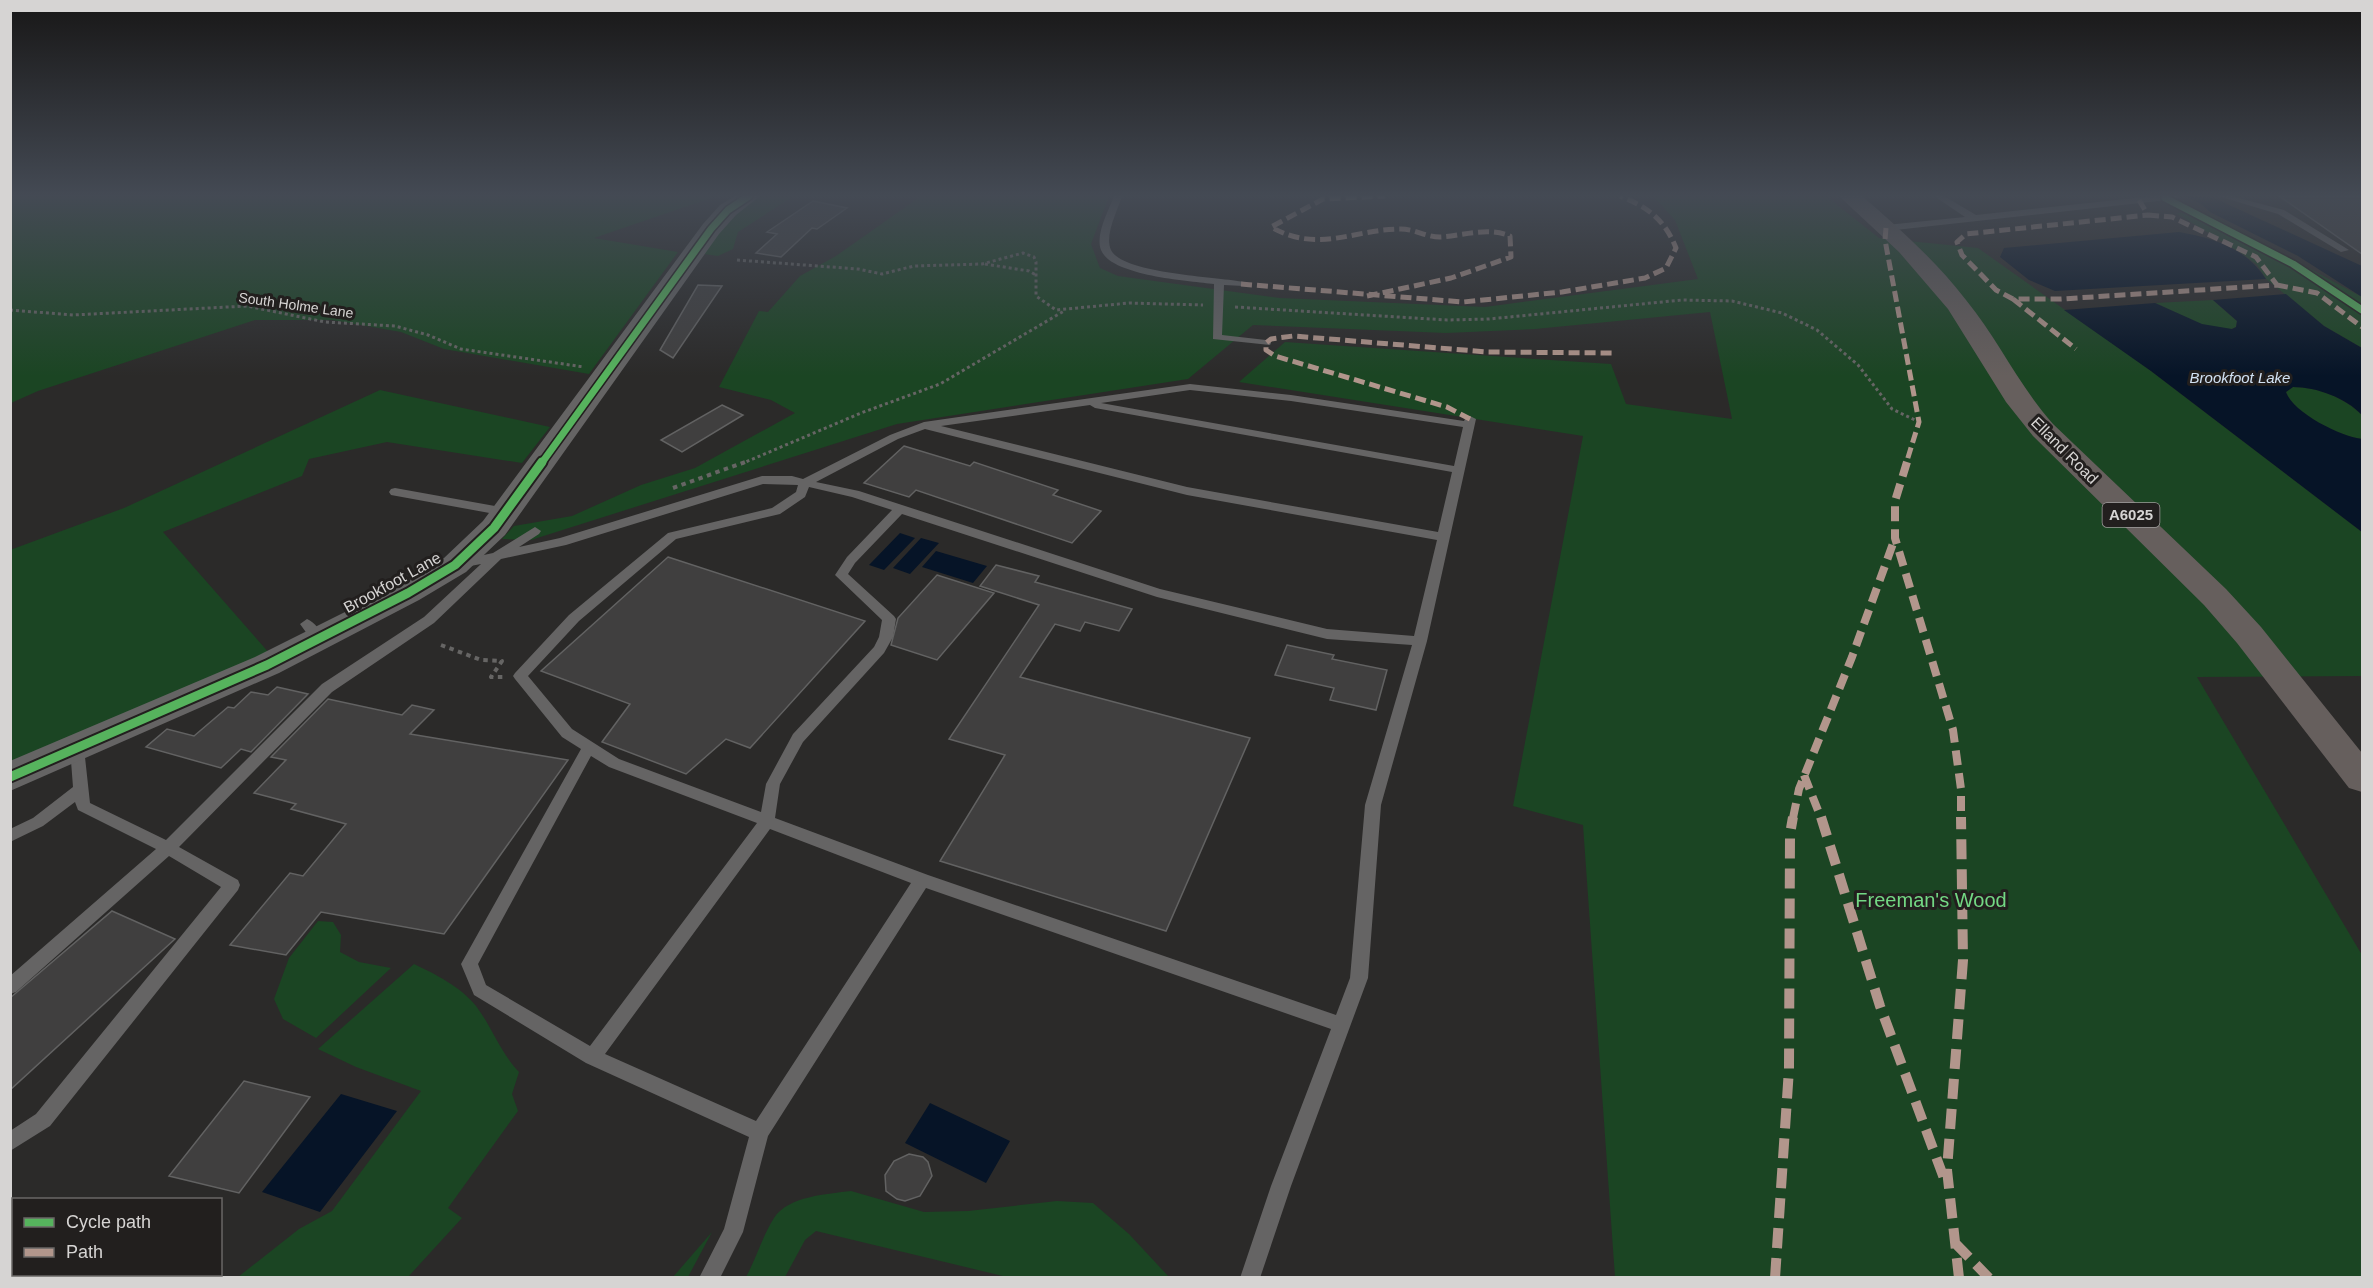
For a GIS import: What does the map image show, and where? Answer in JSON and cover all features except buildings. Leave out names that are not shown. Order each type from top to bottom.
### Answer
[{"type":"main road","name":"Elland Road","points":[[1915,256],[1958,305],[2019,402],[2043,430],[2215,597],[2249,635],[2362,778]]},
{"type":"street","name":"Brookfoot Lane","points":[[10,777],[267,665],[312,632],[408,593],[455,565],[494,528],[691,256]]},
{"type":"lane","points":[[1110,256],[1135,269],[1241,284]]},
{"type":"lane","points":[[1220,281],[1217,337],[1266,343]]},
{"type":"lane","points":[[1250,1278],[1281,1186],[1342,1025],[1359,978],[1373,805],[1420,641],[1469,422],[1190,387],[924,425],[894,437],[804,483],[801,494],[776,511],[672,536],[574,618],[520,676],[567,733],[614,763],[922,880],[1342,1025]]},
{"type":"lane","points":[[1084,403],[1458,470]]},
{"type":"lane","points":[[924,425],[1187,491],[1443,537]]},
{"type":"lane","points":[[455,565],[562,542],[762,480],[804,483],[855,494],[1157,593],[1327,634],[1420,641]]},
{"type":"lane","points":[[395,492],[506,512]]},
{"type":"lane","points":[[592,1057],[767,821],[773,784],[798,738],[879,650],[886,637],[890,619],[841,575],[851,560],[899,510]]},
{"type":"lane","points":[[10,987],[168,848],[327,688],[429,620],[494,558],[535,531]]},
{"type":"lane","points":[[589,747],[469,964],[480,990],[592,1057],[760,1132]]},
{"type":"lane","points":[[10,1142],[43,1119],[232,885],[168,848],[83,806],[77,748]]},
{"type":"lane","points":[[10,836],[38,822],[81,789]]},
{"type":"lane","points":[[709,1278],[733,1232],[760,1132],[922,880]]},
{"type":"path","points":[[981,264],[1004,256]]},
{"type":"path","points":[[1032,256],[1038,265],[1034,285],[1036,296],[1056,310],[1129,303],[1447,320],[1489,319],[1682,300],[1732,301],[1782,313],[1817,330],[1858,365],[1881,398],[1892,409],[1918,422]]},
{"type":"path","points":[[737,260],[858,269],[882,274],[914,266],[981,264],[1029,271],[1036,275]]},
{"type":"path","points":[[668,490],[765,455],[861,413],[940,384],[1065,310]]},
{"type":"path","points":[[441,645],[481,660],[502,661],[493,673]]},
{"type":"green space","points":[[10,256],[675,256],[589,374],[444,349],[401,332],[332,320],[255,320],[38,391],[11,403]]},
{"type":"green space","name":"Freeman's Wood","points":[[836,256],[1096,256],[1100,268],[1118,276],[1280,298],[1485,307],[1698,279],[1689,256],[1989,256],[2151,371],[2362,532],[2362,676],[2197,677],[2362,955],[2362,1277],[1615,1277],[1583,825],[1513,806],[1583,436],[1239,382],[1285,342],[1611,364],[1626,404],[1732,419],[1710,312],[1535,329],[1446,333],[1253,325],[1188,379],[897,424],[531,540],[502,539],[514,526],[572,516],[641,485],[695,468],[795,413],[771,400],[719,387],[759,311],[768,312],[800,276]]},
{"type":"green space","points":[[2245,256],[2287,256],[2362,297],[2362,348],[2324,326],[2266,279],[2257,265]]},
{"type":"green space","points":[[2213,300],[2237,321],[2236,327],[2228,330],[2207,327],[2155,303]]},
{"type":"green space","points":[[2293,387],[2321,391],[2348,403],[2362,415],[2362,439],[2342,434],[2308,416],[2290,400],[2286,392]]},
{"type":"green space","points":[[380,390],[550,427],[522,463],[387,442],[309,459],[302,476],[163,532],[270,654],[11,765],[10,550],[124,508]]},
{"type":"green space","points":[[318,921],[333,922],[341,935],[340,952],[359,962],[391,968],[316,1038],[283,1019],[274,999],[289,958]]},
{"type":"green space","points":[[414,964],[447,982],[470,999],[519,1072],[512,1094],[518,1111],[448,1208],[462,1218],[408,1277],[238,1277],[299,1229],[332,1211],[421,1091],[356,1067],[318,1049]]},
{"type":"green space","points":[[851,1191],[924,1212],[968,1211],[1057,1201],[1093,1203],[1129,1234],[1169,1277],[1007,1277],[816,1231],[805,1240],[785,1277],[746,1277],[770,1225],[780,1211],[809,1197]]},
{"type":"green space","points":[[712,1232],[688,1277],[673,1277]]},
{"type":"water","points":[[2245,256],[2266,279],[2055,291],[2029,280],[2000,257]]},
{"type":"water","points":[[2298,256],[2340,256],[2362,266],[2362,297]]},
{"type":"water","name":"Brookfoot Lake","points":[[2286,294],[2324,326],[2362,348],[2362,415],[2348,403],[2321,391],[2293,387],[2286,392],[2298,408],[2319,423],[2343,434],[2362,439],[2362,532],[2151,371],[2064,310],[2155,303],[2202,324],[2232,329],[2236,327],[2237,321],[2213,300]]},
{"type":"water","points":[[900,533],[915,538],[884,570],[869,565]]},
{"type":"water","points":[[921,538],[939,543],[910,574],[893,568]]},
{"type":"water","points":[[936,551],[987,566],[973,583],[922,567]]},
{"type":"water","points":[[341,1094],[397,1111],[320,1212],[262,1192]]},
{"type":"water","points":[[930,1103],[1010,1141],[986,1183],[905,1143]]},
{"type":"marked path","points":[[1367,296],[1451,278],[1511,256]]},
{"type":"marked path","points":[[1241,284],[1463,302],[1562,292],[1645,278],[1666,268],[1672,256]]},
{"type":"marked path","points":[[1888,256],[1919,422],[1895,501],[1895,538],[1953,730],[1961,789],[1963,960],[1947,1170],[1959,1278]]},
{"type":"marked path","points":[[1963,256],[1996,290],[2013,299],[2061,299],[2277,285],[2254,256]]},
{"type":"marked path","points":[[2277,285],[2317,293],[2362,327]]},
{"type":"marked path","points":[[2013,299],[2076,349]]},
{"type":"marked path","points":[[1470,419],[1447,407],[1275,356],[1266,350],[1266,343],[1271,339],[1293,336],[1488,352],[1613,353]]},
{"type":"marked path","points":[[1775,1278],[1789,1069],[1790,834],[1799,789],[1852,657],[1895,538]]},
{"type":"marked path","points":[[1804,775],[1821,818],[1880,1006],[1945,1181]]},
{"type":"marked path","points":[[1955,1243],[1989,1278]]},
{"type":"cycle path","points":[[10,777],[267,665],[408,593],[455,565],[494,528],[691,256]]},
{"type":"cycle path","points":[[2278,256],[2362,310]]}]
